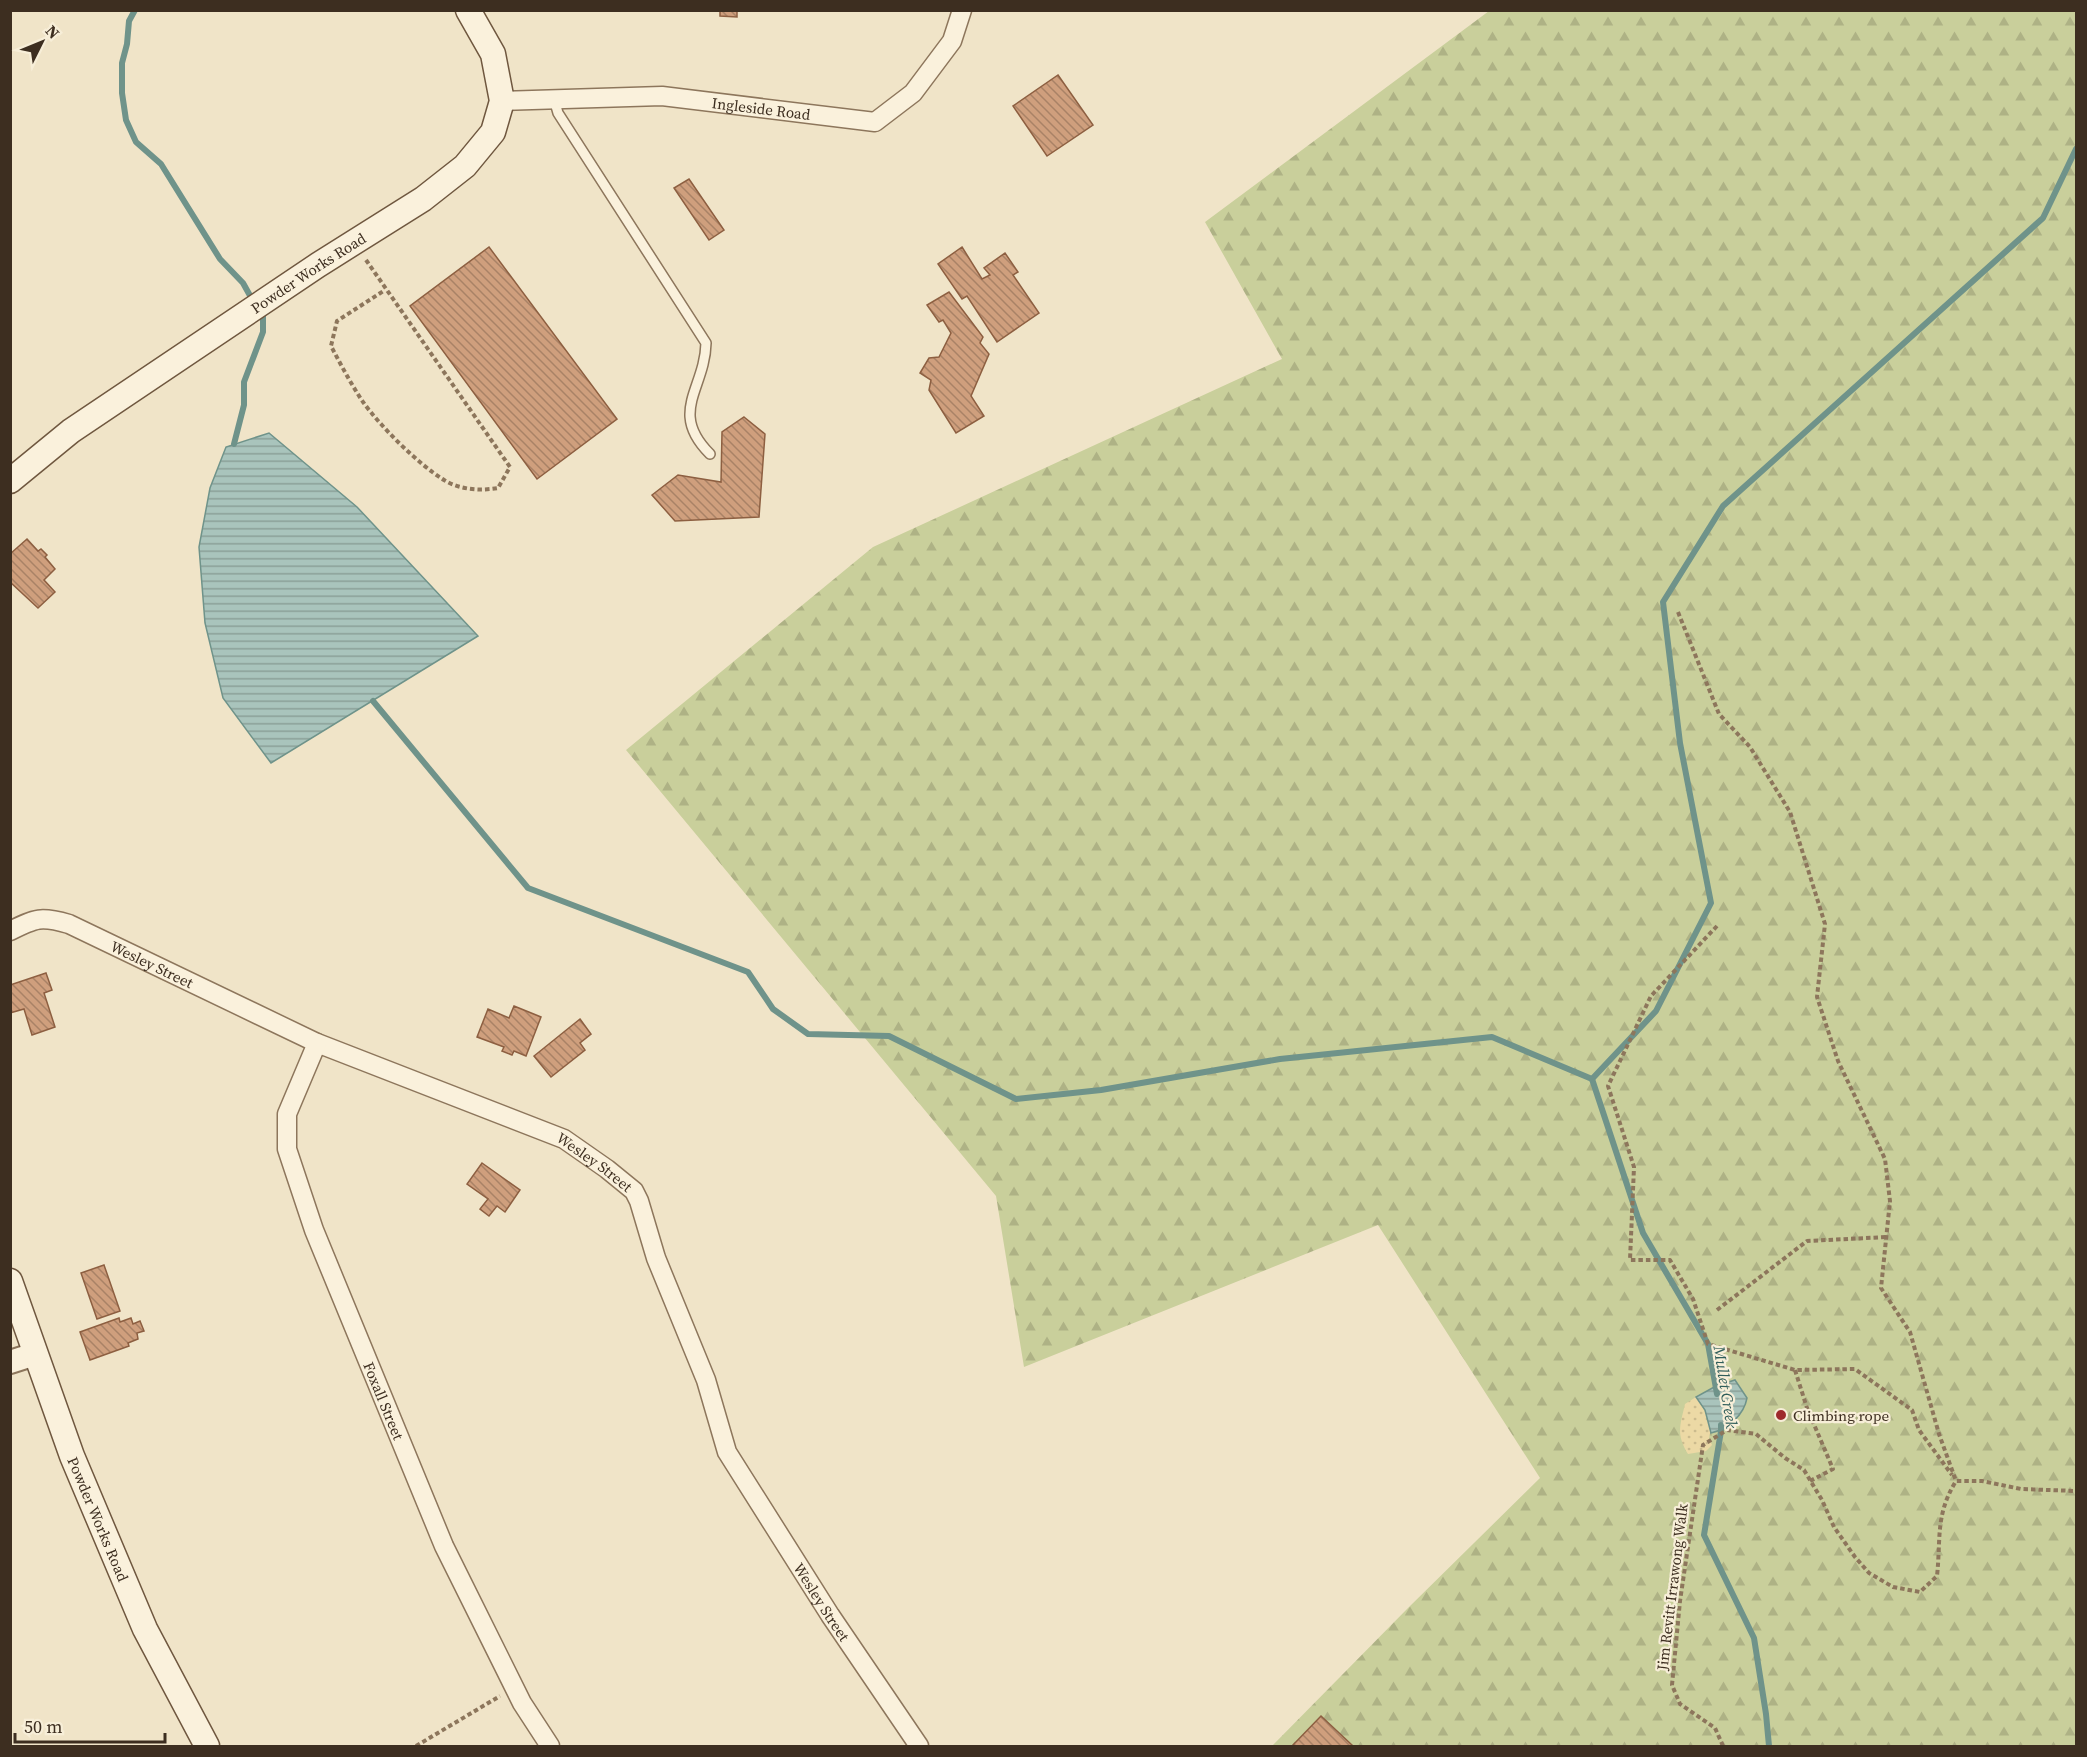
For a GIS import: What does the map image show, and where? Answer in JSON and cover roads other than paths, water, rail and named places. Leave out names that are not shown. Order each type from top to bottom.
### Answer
[{"type":"main road","name":"Powder Works Road","points":[[10,481],[80,425],[354,242],[423,199],[465,166],[493,132],[502,101],[493,54],[468,10]]},
{"type":"main road","name":"Powder Works Road","points":[[10,1281],[72,1456],[145,1629],[207,1746]]},
{"type":"street","name":"Ingleside Road","points":[[502,101],[662,96],[875,122],[913,93],[952,41],[962,10]]},
{"type":"street","name":"Wesley Street","points":[[10,931],[28,922],[48,918],[69,924],[317,1043],[564,1138],[633,1191],[639,1201],[656,1258],[706,1380],[727,1452],[830,1615],[919,1746]]},
{"type":"street","name":"Foxall Street","points":[[317,1043],[287,1114],[287,1149],[314,1230],[444,1546],[515,1688],[550,1746]]},
{"type":"street","points":[[10,1362],[35,1354]]},
{"type":"lane","points":[[554,99],[558,113],[706,343],[701,376],[692,395],[688,415],[698,442],[710,454]]},
{"type":"water","points":[[269,433],[357,507],[478,636],[271,763],[223,698],[205,623],[199,547],[210,488],[226,447]]},
{"type":"water","points":[[1735,1380],[1747,1398],[1745,1404],[1734,1420],[1711,1433],[1705,1410],[1696,1397],[1716,1386]]},
{"type":"waterway","points":[[135,10],[129,21],[127,44],[122,63],[122,93],[126,120],[136,142],[161,164],[220,259],[243,283],[253,301]]},
{"type":"waterway","points":[[1592,1079],[1656,1011],[1711,903],[1680,743],[1663,602],[1723,506],[2043,218],[2076,149]]},
{"type":"waterway","points":[[234,444],[244,405],[244,382],[263,332],[263,316],[259,309]]},
{"type":"waterway","points":[[373,701],[528,888],[748,972],[773,1009],[808,1034],[889,1036],[1016,1099],[1101,1090],[1280,1059],[1492,1037],[1592,1079]]},
{"type":"waterway","name":"Mullet Creek","points":[[1592,1079],[1643,1233],[1708,1344],[1717,1394]]},
{"type":"waterway","name":"Mullet Creek","points":[[1721,1425],[1704,1535],[1754,1638],[1769,1746]]},
{"type":"place","name":"Climbing rope","points":[[1781,1415]]}]
